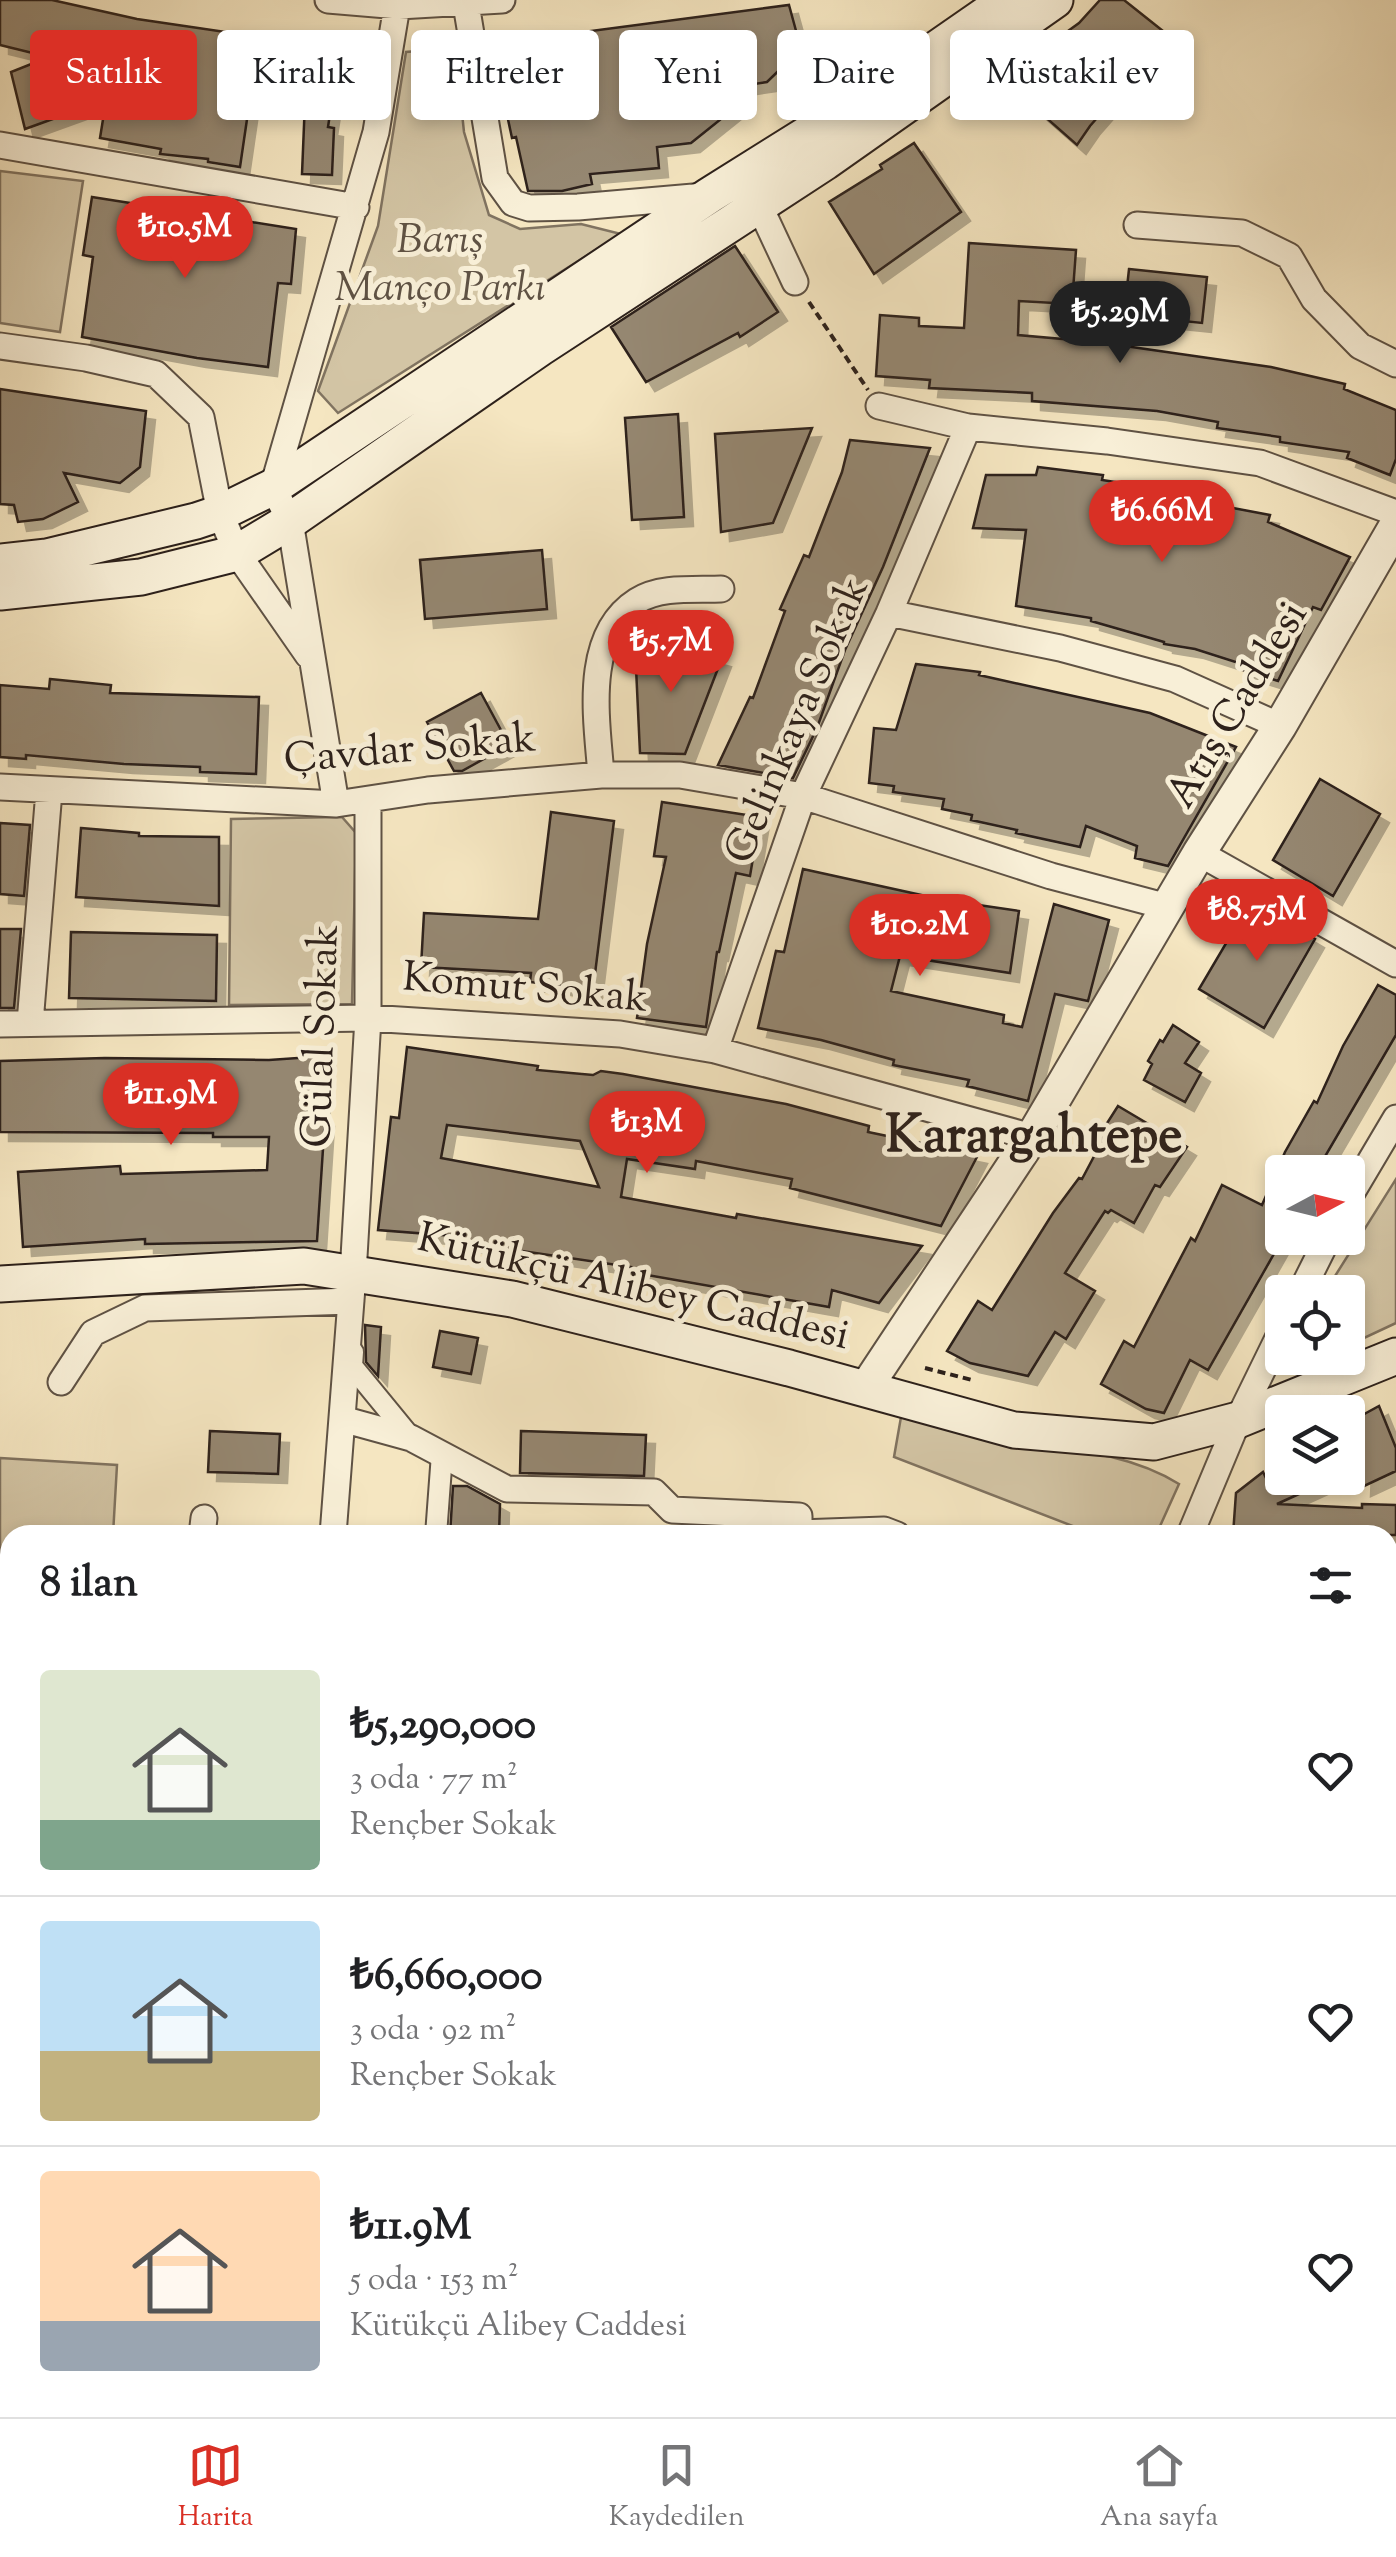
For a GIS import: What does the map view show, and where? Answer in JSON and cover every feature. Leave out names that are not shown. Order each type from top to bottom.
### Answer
[{"type":"main road","points":[[0,562],[47,557],[220,513],[272,487],[1007,0]]},
{"type":"main road","points":[[0,592],[140,577],[237,553],[758,205],[1054,0]]},
{"type":"main road","name":"Kütükçü Alibey Caddesi","points":[[0,1284],[304,1266],[352,1287],[512,1299],[1014,1430],[1154,1442],[1238,1420],[1396,1356]]},
{"type":"street","points":[[328,0],[466,4],[502,0]]},
{"type":"street","points":[[336,804],[290,521],[272,487],[376,132],[399,3]]},
{"type":"street","points":[[466,4],[495,178],[513,203],[529,208],[578,208],[710,195]]},
{"type":"street","points":[[0,145],[356,207]]},
{"type":"street","points":[[758,205],[795,282]]},
{"type":"street","points":[[1137,225],[1242,232],[1290,256],[1314,298],[1360,346],[1396,364]]},
{"type":"street","points":[[0,346],[86,358],[156,374],[201,417],[220,513],[237,553],[314,663]]},
{"type":"street","points":[[879,406],[968,427],[1260,463],[1396,514]]},
{"type":"street","name":"Gelinkaya Sokak","points":[[715,1050],[803,796],[889,613],[968,427]]},
{"type":"street","name":"Atış Caddesi","points":[[866,1389],[1032,1137],[1199,853],[1280,726],[1396,524]]},
{"type":"street","points":[[601,776],[596,708],[600,660],[608,636],[638,600],[664,592],[721,589]]},
{"type":"street","points":[[889,613],[1060,648],[1175,679],[1280,726]]},
{"type":"street","name":"Çavdar Sokak","points":[[0,787],[336,804],[428,790],[601,776],[680,775],[803,796],[1051,876],[1168,907]]},
{"type":"street","points":[[30,1023],[49,792]]},
{"type":"street","name":"Gülal Sokak","points":[[333,1525],[368,1018],[368,801]]},
{"type":"street","points":[[1199,853],[1396,964]]},
{"type":"street","name":"Komut Sokak","points":[[0,1024],[368,1018],[620,1034],[715,1050],[1032,1137]]},
{"type":"street","points":[[1365,1170],[1396,1118]]},
{"type":"street","points":[[61,1382],[93,1332],[144,1308],[352,1287]]},
{"type":"street","points":[[355,1330],[352,1366],[411,1438]]},
{"type":"street","points":[[1194,1525],[1265,1365]]},
{"type":"street","points":[[342,1419],[411,1438],[507,1489],[654,1492],[672,1510],[800,1516],[800,1525]]},
{"type":"street","points":[[437,1525],[442,1454]]},
{"type":"path","points":[[795,282],[879,406]]},
{"type":"path","points":[[925,1368],[972,1380]]},
{"type":"green space","name":"Barış Manço Parkı","points":[[406,52],[411,52],[411,120],[463,120],[489,215],[520,229],[581,224],[621,234],[338,413],[318,391],[378,226]]},
{"type":"green space","points":[[0,171],[83,181],[60,332],[0,323]]},
{"type":"green space","points":[[342,817],[356,833],[352,1004],[229,1005],[231,819]]},
{"type":"green space","points":[[1396,1179],[1396,1323],[1365,1338],[1365,1275],[1336,1275],[1348,1255],[1365,1255],[1365,1228]]},
{"type":"green space","points":[[901,1417],[985,1437],[1109,1456],[1179,1484],[1161,1525],[1070,1525],[894,1457]]},
{"type":"green space","points":[[0,1458],[117,1465],[114,1525],[0,1525]]},
{"type":"building","points":[[0,0],[52,0],[137,19],[217,31],[217,120],[247,120],[240,167],[160,154],[161,149],[100,138],[103,120],[197,120],[197,30],[30,30],[30,52],[0,45]]},
{"type":"building","points":[[1100,0],[1124,0],[1162,30],[1069,30]]},
{"type":"building","points":[[789,5],[796,30],[777,30],[777,72],[767,82],[757,84],[757,30],[619,30],[619,120],[720,120],[691,143],[657,147],[659,168],[590,174],[592,184],[562,191],[528,191],[508,120],[599,120],[599,30]]},
{"type":"building","points":[[30,64],[30,120],[50,120],[25,129],[11,72]]},
{"type":"building","points":[[304,120],[329,120],[328,127],[334,128],[332,175],[302,174]]},
{"type":"building","points":[[1049,120],[1095,120],[1077,145]]},
{"type":"building","points":[[914,143],[961,212],[874,274],[829,202],[882,169],[880,165]]},
{"type":"building","points":[[92,197],[296,229],[291,284],[278,283],[268,367],[82,337],[93,257],[83,255]]},
{"type":"building","points":[[969,243],[1076,250],[1072,304],[1019,301],[1018,335],[1271,367],[1345,384],[1344,389],[1396,410],[1396,459],[1390,475],[1347,458],[1349,452],[1217,428],[1218,422],[1157,411],[1032,401],[1032,393],[929,388],[930,380],[876,376],[880,315],[919,318],[919,326],[964,328]]},
{"type":"building","points":[[735,246],[778,312],[740,337],[738,333],[646,382],[611,327]]},
{"type":"building","points":[[1129,269],[1207,277],[1202,323],[1124,315]]},
{"type":"building","points":[[0,389],[146,411],[140,467],[120,483],[64,473],[78,502],[43,519],[18,522],[14,505],[0,504]]},
{"type":"building","points":[[678,414],[684,517],[632,520],[625,418]]},
{"type":"building","points":[[812,428],[773,523],[721,532],[715,434]]},
{"type":"building","points":[[850,440],[930,448],[793,778],[718,765],[750,697],[753,698],[785,611],[780,609],[804,555],[809,557],[842,472]]},
{"type":"building","points":[[1038,467],[1103,475],[1102,480],[1187,493],[1185,505],[1270,515],[1268,522],[1350,557],[1321,610],[1313,607],[1278,681],[1240,669],[1242,664],[1164,644],[1091,618],[1016,606],[1026,530],[973,528],[986,475],[1036,475]]},
{"type":"building","points":[[542,550],[547,609],[425,619],[420,560]]},
{"type":"building","points":[[663,642],[722,658],[685,754],[640,753],[635,646]]},
{"type":"building","points":[[916,664],[980,672],[979,675],[1150,713],[1236,747],[1168,866],[1135,858],[1137,846],[1086,826],[1080,847],[1016,833],[1017,830],[971,820],[972,815],[942,809],[944,799],[893,792],[894,786],[869,783],[874,728],[896,730]]},
{"type":"building","points":[[50,679],[111,685],[110,693],[259,697],[256,774],[26,755],[26,759],[0,757],[0,685],[49,689]]},
{"type":"building","points":[[481,693],[509,745],[462,771],[454,771],[427,722]]},
{"type":"building","points":[[1320,779],[1380,814],[1333,896],[1273,860]]},
{"type":"building","points":[[662,802],[760,817],[750,876],[736,873],[717,952],[706,1027],[637,1018],[647,944],[666,857],[654,856]]},
{"type":"building","points":[[551,812],[614,821],[593,990],[530,982],[531,973],[421,967],[424,913],[538,919]]},
{"type":"building","points":[[0,823],[30,825],[24,896],[0,894]]},
{"type":"building","points":[[81,828],[139,836],[219,837],[219,906],[76,897]]},
{"type":"building","points":[[803,869],[944,900],[1019,911],[1010,973],[900,956],[891,991],[1004,1015],[1003,1023],[1022,1027],[1054,904],[1109,920],[1088,1001],[1055,994],[1028,1101],[967,1086],[969,1080],[893,1065],[894,1060],[758,1028],[776,951],[784,952]]},
{"type":"building","points":[[1251,901],[1315,939],[1264,1028],[1199,989]]},
{"type":"building","points":[[0,929],[21,929],[14,1008],[0,1008]]},
{"type":"building","points":[[71,932],[217,935],[216,1001],[69,998]]},
{"type":"building","points":[[1378,985],[1396,995],[1396,1035],[1326,1155],[1284,1155],[1314,1101],[1317,1103],[1343,1046]]},
{"type":"building","points":[[1173,1025],[1199,1042],[1185,1063],[1201,1073],[1185,1102],[1144,1080],[1152,1064],[1148,1061]]},
{"type":"building","points":[[407,1047],[538,1066],[537,1070],[623,1074],[786,1104],[869,1126],[868,1132],[978,1155],[941,1226],[790,1188],[792,1179],[696,1161],[695,1169],[627,1159],[621,1197],[922,1246],[879,1303],[832,1290],[829,1307],[630,1272],[631,1267],[454,1241],[454,1236],[378,1230],[391,1117],[399,1118]],"holes":[[[447,1125],[580,1141],[599,1187],[441,1158]]]},
{"type":"building","points":[[326,1056],[319,1118],[325,1118],[317,1241],[145,1244],[145,1239],[23,1247],[18,1172],[120,1166],[121,1174],[267,1170],[269,1137],[0,1132],[0,1061],[269,1060]]},
{"type":"building","points":[[1118,1106],[1187,1147],[1160,1187],[1155,1185],[1134,1223],[1111,1210],[1105,1211],[1065,1273],[1095,1291],[1066,1339],[1055,1332],[1028,1376],[970,1363],[947,1351],[978,1301],[992,1310],[1053,1213],[1082,1179],[1100,1145],[1095,1142]]},
{"type":"building","points":[[1222,1185],[1262,1205],[1265,1198],[1265,1255],[1273,1255],[1208,1370],[1190,1360],[1164,1413],[1146,1409],[1101,1384],[1124,1341],[1134,1347],[1191,1238],[1195,1241]]},
{"type":"building","points":[[365,1325],[381,1327],[378,1376],[366,1362]]},
{"type":"building","points":[[440,1331],[478,1338],[471,1374],[433,1367]]},
{"type":"building","points":[[1379,1406],[1396,1448],[1396,1471],[1365,1486],[1365,1414]]},
{"type":"building","points":[[210,1431],[280,1434],[278,1474],[208,1472]]},
{"type":"building","points":[[521,1431],[646,1435],[644,1476],[520,1473]]},
{"type":"building","points":[[1263,1472],[1265,1495],[1297,1495],[1277,1504],[1362,1508],[1362,1504],[1396,1505],[1396,1525],[1234,1525],[1236,1493]]},
{"type":"building","points":[[453,1486],[467,1486],[500,1504],[499,1525],[451,1525]]},
{"type":"district","name":"Karargahtepe","points":[[1034,1138]]}]
